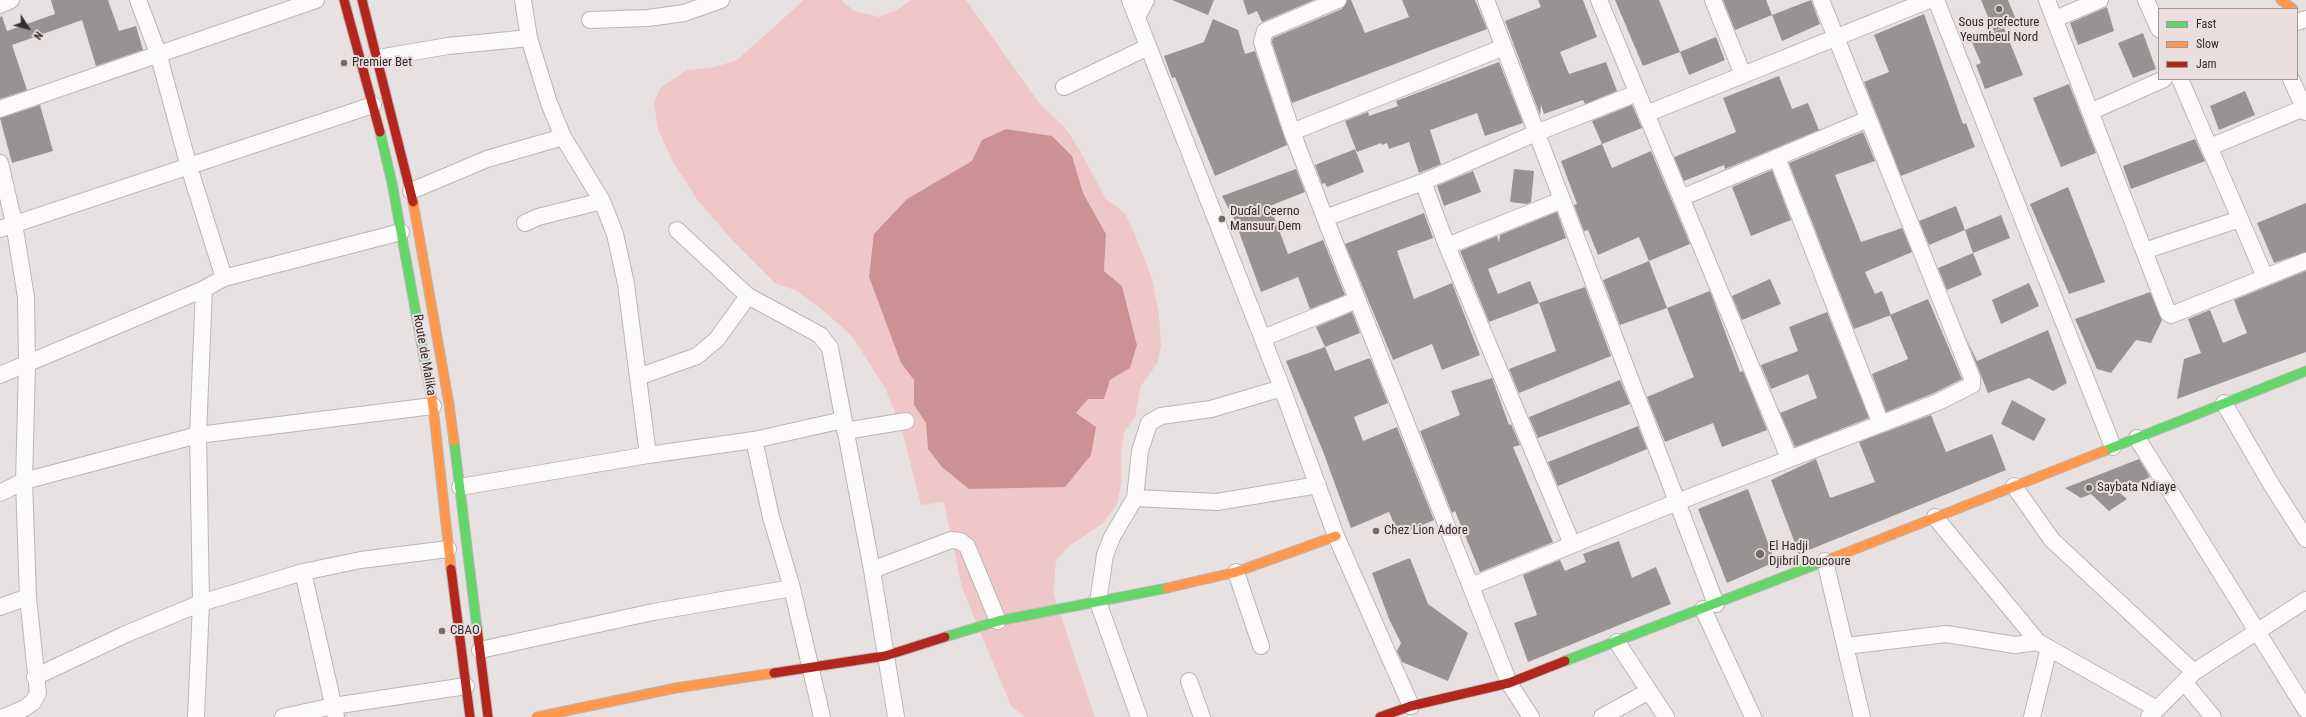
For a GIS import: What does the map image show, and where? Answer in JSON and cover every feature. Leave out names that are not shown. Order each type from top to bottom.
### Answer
[{"type":"street","points":[[0,5],[11,0]]},
{"type":"street","points":[[138,0],[158,53],[189,167],[224,278]]},
{"type":"street","points":[[0,109],[158,53],[316,0]]},
{"type":"street","name":"Route de Malika","points":[[344,0],[373,105],[401,232],[433,406],[448,548],[470,717]]},
{"type":"street","name":"Route de Malika","points":[[362,0],[411,191],[449,404],[488,717]]},
{"type":"street","points":[[523,0],[529,38],[549,103],[563,137],[602,201],[615,234],[626,284],[648,455]]},
{"type":"street","points":[[590,20],[648,18],[684,13],[721,0]]},
{"type":"street","points":[[1130,0],[1263,338],[1336,536],[1411,706]]},
{"type":"street","points":[[1137,17],[1146,0]]},
{"type":"street","points":[[1338,0],[1269,29],[1263,34],[1262,42],[1292,132],[1325,218],[1509,683],[1531,717]]},
{"type":"street","points":[[1486,0],[1677,502],[1709,607],[1753,717]]},
{"type":"street","points":[[1599,0],[1789,458]]},
{"type":"street","points":[[1713,0],[1743,75]]},
{"type":"street","points":[[1471,586],[1677,502],[1938,402],[1970,387],[1972,381],[1821,0]]},
{"type":"street","points":[[1646,114],[1929,0]]},
{"type":"street","points":[[1936,0],[2113,447]]},
{"type":"street","points":[[2047,0],[2168,313],[2171,315],[2306,261]]},
{"type":"street","points":[[2055,18],[2100,0]]},
{"type":"street","points":[[2146,0],[2158,28]]},
{"type":"street","points":[[2281,0],[2292,8]]},
{"type":"street","points":[[2298,13],[2306,19]]},
{"type":"street","points":[[378,58],[448,46],[529,38]]},
{"type":"street","points":[[1064,87],[1148,47]]},
{"type":"street","points":[[1292,132],[1504,47]]},
{"type":"street","points":[[2090,112],[2162,80]]},
{"type":"street","points":[[2180,80],[2265,277]]},
{"type":"street","points":[[2210,147],[2305,110],[2291,80]]},
{"type":"street","points":[[1325,218],[1423,182],[1536,133],[1637,93]]},
{"type":"street","points":[[7,226],[373,105]]},
{"type":"street","points":[[1681,198],[1868,119]]},
{"type":"street","points":[[411,191],[487,159],[563,137]]},
{"type":"street","points":[[1777,158],[1881,424]]},
{"type":"street","points":[[0,163],[7,226],[26,298],[27,365],[24,481],[28,597],[35,677],[38,693],[33,702],[25,708],[4,717]]},
{"type":"street","points":[[1423,182],[1447,246],[1572,544]]},
{"type":"street","points":[[1447,246],[1562,200]]},
{"type":"street","points":[[525,223],[538,217],[602,201]]},
{"type":"street","points":[[2144,251],[2240,219]]},
{"type":"street","points":[[677,230],[748,296],[820,335],[830,348],[872,570],[896,717]]},
{"type":"street","points":[[0,375],[27,365],[204,289],[224,278],[401,232]]},
{"type":"street","points":[[196,717],[201,603],[198,435],[204,289]]},
{"type":"street","points":[[638,377],[697,356],[717,339],[748,296]]},
{"type":"street","points":[[1263,338],[1357,300]]},
{"type":"street","points":[[1387,716],[1411,706],[1509,683],[1709,607],[2306,371]]},
{"type":"street","points":[[1139,717],[1098,602],[1105,554],[1112,537],[1135,498],[1140,451],[1149,423],[1161,416],[1211,409],[1282,388]]},
{"type":"street","points":[[2224,403],[2271,484],[2306,539]]},
{"type":"street","points":[[0,493],[24,481],[198,435],[433,406]]},
{"type":"street","points":[[460,487],[648,455],[754,440],[844,425],[906,421]]},
{"type":"street","points":[[2137,438],[2306,710]]},
{"type":"street","points":[[754,440],[771,517],[792,588],[822,717]]},
{"type":"street","points":[[1135,498],[1217,502],[1318,485]]},
{"type":"street","points":[[2014,486],[2052,540],[2189,677],[2213,717]]},
{"type":"street","points":[[1936,517],[2044,645],[2153,713],[2189,677],[2306,600]]},
{"type":"street","points":[[537,717],[676,688],[811,666],[885,656],[998,621],[1193,583],[1236,572],[1336,536]]},
{"type":"street","points":[[872,570],[951,540],[960,541],[967,546],[998,621]]},
{"type":"street","points":[[35,677],[126,634],[201,603],[303,572],[361,560],[448,548]]},
{"type":"street","points":[[1825,561],[1862,717]]},
{"type":"street","points":[[303,572],[334,711]]},
{"type":"street","points":[[1236,572],[1261,646]]},
{"type":"street","points":[[480,650],[653,612],[792,588]]},
{"type":"street","points":[[0,607],[28,597]]},
{"type":"street","points":[[1846,646],[1946,634],[2015,646],[2044,645]]},
{"type":"street","points":[[1618,642],[1666,717]]},
{"type":"street","points":[[2032,717],[2044,645]]},
{"type":"street","points":[[1189,681],[1202,717]]},
{"type":"street","points":[[283,717],[334,711],[466,686]]},
{"type":"street","points":[[1602,717],[1649,690]]},
{"type":"shaded area","points":[[804,0],[841,0],[854,11],[879,17],[897,10],[911,0],[966,0],[1039,103],[1066,129],[1079,149],[1106,199],[1125,213],[1152,279],[1159,315],[1161,345],[1158,362],[1141,386],[1135,417],[1124,432],[1121,453],[1122,481],[1117,504],[1103,523],[1069,546],[1056,561],[1053,593],[1095,717],[1025,717],[1011,706],[962,588],[944,502],[921,505],[901,427],[885,388],[852,336],[826,313],[797,291],[775,283],[733,241],[698,201],[673,162],[658,129],[654,103],[661,87],[687,70],[715,67],[737,60]],"holes":[[[982,140],[1072,156],[1083,193],[1106,234],[1104,271],[1122,286],[1137,345],[1130,368],[1110,380],[1104,399],[1088,399],[1076,414],[928,449],[926,423],[914,405],[914,380],[901,363],[869,277],[907,199],[973,161]]]},
{"type":"shaded area","points":[[1006,129],[1052,136],[1072,156],[1083,193],[1106,234],[1104,271],[1122,286],[1137,345],[1130,368],[1110,380],[1104,399],[1088,399],[1076,413],[1096,427],[1091,455],[1065,487],[969,489],[942,467],[928,449],[926,423],[914,405],[914,380],[901,363],[869,277],[874,234],[907,199],[972,161],[982,140]]},
{"type":"building","points":[[51,0],[108,0],[119,31],[136,26],[143,50],[96,66],[82,20],[12,45],[27,90],[0,99],[0,17],[2,16],[7,31],[55,14]]},
{"type":"building","points":[[1172,0],[1214,0],[1208,15]]},
{"type":"building","points":[[1243,0],[1314,0],[1262,22],[1257,11],[1248,15]]},
{"type":"building","points":[[1347,0],[1351,0],[1365,33],[1409,17],[1402,0],[1475,0],[1487,29],[1292,103],[1272,42],[1273,38],[1342,9]]},
{"type":"building","points":[[1538,0],[1583,0],[1597,37],[1560,52],[1569,74],[1606,62],[1617,91],[1585,104],[1583,100],[1544,114],[1541,105],[1540,115],[1505,21],[1541,7]]},
{"type":"building","points":[[1615,0],[1659,0],[1680,52],[1643,66]]},
{"type":"building","points":[[1723,0],[1766,0],[1772,15],[1735,30]]},
{"type":"building","points":[[1811,0],[1820,24],[1782,41],[1772,15]]},
{"type":"building","points":[[1981,0],[2008,0],[2017,22],[1994,31]]},
{"type":"building","points":[[2107,7],[2114,31],[2078,45],[2070,23]]},
{"type":"building","points":[[1924,14],[1963,124],[1966,123],[1975,147],[1901,176],[1864,82],[1889,72],[1874,35]]},
{"type":"building","points":[[1213,19],[1238,30],[1245,54],[1255,51],[1287,145],[1215,176],[1175,77],[1172,78],[1164,56],[1204,42]]},
{"type":"building","points":[[2004,28],[2023,75],[1985,89],[1976,65],[1981,63],[1971,40]]},
{"type":"building","points":[[2143,33],[2156,69],[2133,78],[2118,43]]},
{"type":"building","points":[[1716,37],[1725,60],[1689,75],[1680,52]]},
{"type":"building","points":[[1499,62],[1523,123],[1485,136],[1477,113],[1430,130],[1441,164],[1419,173],[1409,142],[1389,149],[1387,143],[1382,145],[1381,143],[1357,152],[1345,121],[1368,112],[1369,116],[1398,106],[1396,101]]},
{"type":"building","points":[[1779,76],[1792,109],[1808,103],[1819,130],[1725,169],[1724,165],[1684,181],[1674,157],[1736,132],[1723,98]]},
{"type":"building","points":[[2069,84],[2096,153],[2061,167],[2033,98]]},
{"type":"building","points":[[2245,91],[2255,115],[2219,130],[2210,106]]},
{"type":"building","points":[[40,105],[53,151],[12,163],[0,118]]},
{"type":"building","points":[[1632,105],[1642,128],[1602,144],[1592,121]]},
{"type":"building","points":[[1863,132],[1875,161],[1835,175],[1861,242],[1902,228],[1912,252],[1865,272],[1875,294],[1882,291],[1891,315],[1854,329],[1789,163]]},
{"type":"building","points":[[2195,139],[2205,161],[2131,189],[2123,166]]},
{"type":"building","points":[[1602,144],[1612,168],[1651,151],[1690,244],[1649,261],[1639,237],[1598,255],[1588,230],[1584,231],[1574,205],[1577,204],[1561,161]]},
{"type":"building","points":[[1355,149],[1364,172],[1327,187],[1325,183],[1322,184],[1315,165]]},
{"type":"building","points":[[1296,169],[1305,192],[1270,206],[1288,254],[1323,240],[1345,295],[1310,309],[1298,277],[1261,292],[1235,221],[1222,196]]},
{"type":"building","points":[[1514,169],[1534,171],[1531,202],[1527,204],[1510,202]]},
{"type":"building","points":[[1772,170],[1791,220],[1751,236],[1732,187]]},
{"type":"building","points":[[1473,171],[1481,192],[1444,206],[1437,186]]},
{"type":"building","points":[[2068,187],[2105,282],[2069,294],[2030,204]]},
{"type":"building","points":[[2306,203],[2306,252],[2274,263],[2257,223]]},
{"type":"building","points":[[1956,206],[1965,230],[1929,245],[1919,221]]},
{"type":"building","points":[[1557,212],[1566,238],[1488,269],[1498,294],[1530,281],[1539,303],[1489,322],[1460,251],[1497,236],[1499,242],[1500,235]]},
{"type":"building","points":[[1424,213],[1433,238],[1397,251],[1414,299],[1452,283],[1480,355],[1442,370],[1432,344],[1393,360],[1345,244]]},
{"type":"building","points":[[2001,215],[2010,238],[1973,253],[1965,230]]},
{"type":"building","points":[[1973,253],[1982,275],[1947,290],[1938,268]]},
{"type":"building","points":[[1649,261],[1667,308],[1620,325],[1603,280]]},
{"type":"building","points":[[2306,271],[2306,352],[2177,399],[2184,359],[2201,353],[2188,319],[2210,310],[2223,343],[2247,333],[2234,300]]},
{"type":"building","points":[[1770,279],[1781,304],[1742,320],[1732,296]]},
{"type":"building","points":[[2029,283],[2039,306],[2001,324],[1992,300]]},
{"type":"building","points":[[1585,287],[1611,356],[1519,393],[1509,369],[1556,351],[1539,303]]},
{"type":"building","points":[[1710,291],[1740,372],[1743,371],[1767,430],[1722,447],[1713,423],[1665,442],[1647,397],[1694,377],[1667,308]]},
{"type":"building","points":[[2150,292],[2162,320],[2151,343],[2136,340],[2111,373],[2097,369],[2075,319]]},
{"type":"building","points":[[1928,299],[1962,379],[1934,393],[1886,412],[1872,374],[1908,359],[1890,315]]},
{"type":"building","points":[[1352,312],[1360,333],[1325,347],[1316,327]]},
{"type":"building","points":[[1827,312],[1869,418],[1795,447],[1780,413],[1817,398],[1808,374],[1771,389],[1761,365],[1798,351],[1789,327]]},
{"type":"building","points":[[2048,330],[2067,383],[2053,391],[2029,378],[1988,393],[1966,338],[1977,361]]},
{"type":"building","points":[[1325,347],[1335,371],[1370,358],[1388,403],[1354,417],[1363,441],[1397,427],[1434,520],[1399,535],[1389,512],[1351,528],[1324,454],[1286,361]]},
{"type":"building","points":[[1492,378],[1509,425],[1511,424],[1520,445],[1513,447],[1553,542],[1480,572],[1455,511],[1452,513],[1420,431],[1460,415],[1451,391]]},
{"type":"building","points":[[1620,380],[1630,404],[1538,438],[1529,417]]},
{"type":"building","points":[[2012,400],[2046,419],[2034,441],[2001,424]]},
{"type":"building","points":[[1931,415],[1946,452],[1992,434],[2006,470],[1799,554],[1771,480],[1816,459],[1830,498],[1875,482],[1859,442]]},
{"type":"building","points":[[1638,426],[1647,449],[1558,486],[1548,462]]},
{"type":"building","points":[[2139,459],[2150,477],[2119,492],[2127,499],[2109,511],[2091,494],[2081,498],[2065,488]]},
{"type":"building","points":[[1748,489],[1775,562],[1727,583],[1698,509]]},
{"type":"building","points":[[1619,541],[1632,578],[1656,567],[1671,604],[1528,662],[1514,623],[1537,615],[1523,575],[1560,560],[1565,571],[1586,562],[1583,554]]},
{"type":"building","points":[[1410,558],[1428,604],[1468,633],[1448,681],[1402,662],[1397,651],[1401,643],[1389,619],[1372,573]]},
{"type":"traffic: fast","points":[[380,132],[392,183],[426,368]]},
{"type":"traffic: fast","points":[[2104,451],[2306,371]]},
{"type":"traffic: fast","points":[[454,441],[477,628]]},
{"type":"traffic: fast","points":[[1565,661],[1820,563]]},
{"type":"traffic: fast","points":[[945,637],[998,621],[1167,588]]},
{"type":"traffic: slow","points":[[2281,0],[2292,8]]},
{"type":"traffic: slow","points":[[413,202],[449,404],[454,441]]},
{"type":"traffic: slow","points":[[426,368],[433,406],[451,569]]},
{"type":"traffic: slow","points":[[1820,563],[2104,451]]},
{"type":"traffic: slow","points":[[1167,588],[1236,572],[1336,536]]},
{"type":"traffic: slow","points":[[537,717],[676,688],[774,673]]},
{"type":"traffic: jam","points":[[344,0],[380,132]]},
{"type":"traffic: jam","points":[[362,0],[413,202]]},
{"type":"traffic: jam","points":[[451,569],[470,717]]},
{"type":"traffic: jam","points":[[477,628],[488,717]]},
{"type":"traffic: jam","points":[[774,673],[885,656],[945,637]]},
{"type":"traffic: jam","points":[[1380,717],[1411,706],[1509,683],[1565,661]]},
{"type":"place","name":"Sous prefecture Yeumbeul Nord","points":[[1999,9]]},
{"type":"place","name":"Premier Bet","points":[[344,63]]},
{"type":"place","name":"Duɗal Ceerno Mansuur Dem","points":[[1222,219]]},
{"type":"place","name":"Saybata Ndiaye","points":[[2089,488]]},
{"type":"place","name":"Chez Lion Adore","points":[[1376,531]]},
{"type":"place","name":"El Hadji Djibril Doucoure","points":[[1760,554]]},
{"type":"place","name":"CBAO","points":[[442,631]]}]
